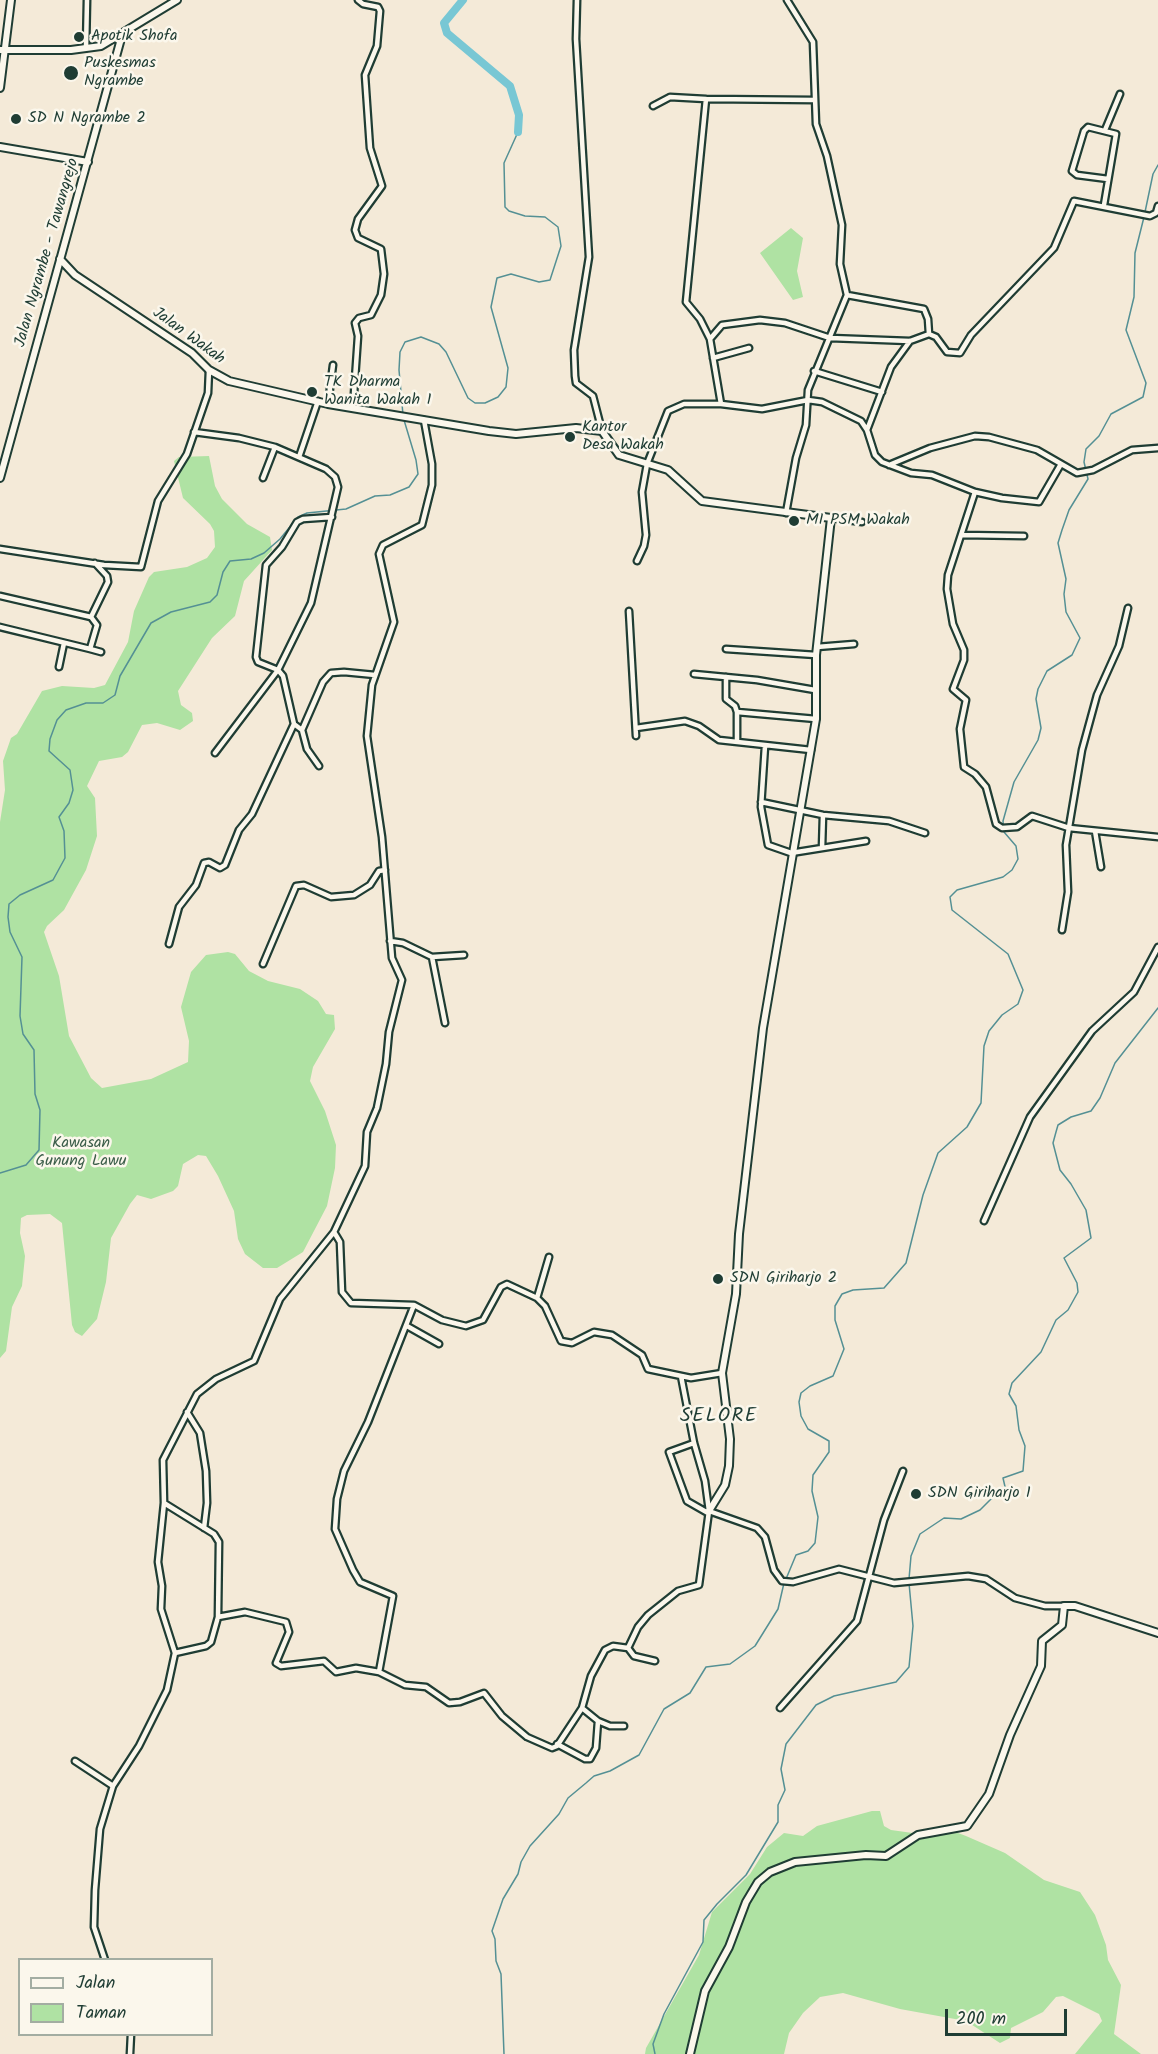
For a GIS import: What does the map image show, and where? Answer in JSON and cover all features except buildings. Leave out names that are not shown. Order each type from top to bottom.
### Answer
[{"type":"street","points":[[0,88],[2,50],[11,0]]},
{"type":"street","points":[[86,49],[87,0]]},
{"type":"street","points":[[2,50],[71,50],[110,43],[177,0]]},
{"type":"street","points":[[353,408],[358,336],[355,322],[371,315],[381,295],[384,274],[381,249],[358,238],[355,230],[358,219],[382,186],[370,148],[365,75],[377,45],[380,11],[378,7],[363,4],[358,0]]},
{"type":"street","points":[[577,0],[576,39],[589,257],[574,350],[574,372],[576,383],[593,396],[602,431],[619,455],[668,470],[702,501],[862,522]]},
{"type":"street","points":[[786,513],[796,458],[806,425],[808,390],[847,295],[840,264],[842,225],[827,156],[816,124],[813,42],[787,0]]},
{"type":"street","name":"Jalan Ngrambe - Tawangrejo","points":[[0,478],[122,34]]},
{"type":"street","points":[[1105,129],[1120,94]]},
{"type":"street","points":[[653,106],[670,97],[815,100]]},
{"type":"street","points":[[706,99],[686,302],[700,319],[710,339],[722,404]]},
{"type":"street","points":[[1104,205],[1116,134],[1105,129],[1086,128],[1072,171],[1077,175],[1107,179]]},
{"type":"street","points":[[0,147],[88,162]]},
{"type":"street","points":[[710,339],[722,325],[760,320],[785,322],[830,338],[910,341],[929,334],[936,337],[947,352],[960,353],[971,335],[1054,248],[1074,201],[1104,205],[1150,216],[1156,213],[1158,206]]},
{"type":"street","name":"Jalan Wakah","points":[[60,259],[75,274],[192,353],[209,370],[229,381],[328,404],[516,434],[576,428],[602,431]]},
{"type":"street","points":[[847,295],[924,309],[928,319],[929,334]]},
{"type":"street","points":[[867,430],[891,367],[910,341]]},
{"type":"street","points":[[713,358],[749,348]]},
{"type":"street","points":[[328,404],[333,365]]},
{"type":"street","points":[[0,549],[137,569],[142,566],[159,501],[187,454],[210,388],[209,370]]},
{"type":"street","points":[[814,371],[882,392]]},
{"type":"street","points":[[637,561],[646,535],[642,492],[648,464],[661,422],[668,411],[684,404],[722,404],[762,410],[808,400],[834,406],[853,415],[867,430],[875,455],[889,465],[911,473],[932,475],[975,492],[1039,501],[1061,465]]},
{"type":"street","points":[[299,458],[318,401]]},
{"type":"street","points":[[105,1958],[94,1927],[100,1829],[113,1786],[139,1746],[167,1690],[175,1653],[161,1609],[162,1586],[158,1544],[164,1503],[163,1460],[193,1399],[205,1386],[254,1361],[280,1299],[334,1232],[365,1166],[367,1132],[377,1108],[389,1032],[402,983],[392,958],[385,870],[367,736],[369,699],[394,622],[380,567],[380,548],[422,525],[431,495],[432,465],[424,420]]},
{"type":"street","points":[[194,432],[239,438],[274,447],[319,465],[335,477],[338,487],[311,603],[278,670],[214,753]]},
{"type":"street","points":[[889,465],[930,448],[975,436],[1018,444],[1053,458],[1071,472],[1083,473],[1132,450],[1158,448]]},
{"type":"street","points":[[263,478],[274,447]]},
{"type":"street","points":[[975,492],[947,582],[953,624],[964,656],[953,691],[966,700],[960,729],[964,767],[975,774],[986,787],[994,817],[1004,828],[1020,825],[1032,816],[1069,828],[1158,837]]},
{"type":"street","points":[[169,944],[179,907],[196,885],[204,863],[209,862],[220,868],[225,865],[239,830],[252,814],[294,724],[283,676],[278,670],[258,662],[256,657],[265,568],[297,522],[332,515]]},
{"type":"street","points":[[709,1512],[725,1485],[729,1466],[729,1439],[722,1373],[736,1294],[739,1234],[763,1028],[791,853],[816,719],[816,651],[831,518]]},
{"type":"street","points":[[963,535],[1024,536]]},
{"type":"street","points":[[91,616],[108,582],[95,563]]},
{"type":"street","points":[[0,596],[91,616],[97,626],[90,649]]},
{"type":"street","points":[[1062,930],[1068,892],[1066,845],[1082,750],[1092,722],[1094,704],[1119,646],[1128,608]]},
{"type":"street","points":[[629,611],[636,736]]},
{"type":"street","points":[[0,627],[101,652]]},
{"type":"street","points":[[59,667],[64,643]]},
{"type":"street","points":[[726,649],[816,651],[854,644]]},
{"type":"street","points":[[319,766],[307,749],[302,730],[323,682],[331,673],[375,675]]},
{"type":"street","points":[[694,674],[815,690]]},
{"type":"street","points":[[726,677],[726,699],[735,706],[737,712],[737,742]]},
{"type":"street","points":[[737,712],[816,719]]},
{"type":"street","points":[[636,728],[685,721],[699,726],[713,738],[811,750]]},
{"type":"street","points":[[294,724],[302,730]]},
{"type":"street","points":[[765,746],[761,802],[768,845],[791,853],[866,841]]},
{"type":"street","points":[[761,802],[823,815],[889,821],[925,833]]},
{"type":"street","points":[[822,848],[823,815]]},
{"type":"street","points":[[1095,831],[1101,867]]},
{"type":"street","points":[[263,964],[296,886],[304,885],[331,897],[354,895],[370,885],[379,872],[385,870]]},
{"type":"street","points":[[390,941],[403,943],[432,957],[465,955]]},
{"type":"street","points":[[984,1221],[1030,1117],[1092,1031],[1134,992],[1158,947]]},
{"type":"street","points":[[432,957],[445,1023]]},
{"type":"street","points":[[334,1232],[340,1242],[342,1292],[346,1301],[355,1305],[414,1305],[442,1320],[466,1326],[483,1320],[504,1285],[537,1298],[550,1313],[556,1335],[561,1341],[572,1343],[594,1332],[612,1335],[642,1355],[648,1369],[691,1378],[722,1373]]},
{"type":"street","points":[[537,1298],[549,1257]]},
{"type":"street","points":[[379,1672],[393,1596],[360,1582],[339,1545],[335,1529],[344,1471],[368,1422],[414,1305]]},
{"type":"street","points":[[407,1326],[439,1344]]},
{"type":"street","points":[[628,1648],[638,1627],[648,1615],[678,1591],[699,1584],[709,1512],[705,1481],[693,1443],[681,1376]]},
{"type":"street","points":[[187,1412],[200,1433],[207,1503],[204,1528]]},
{"type":"street","points":[[693,1443],[670,1449],[669,1452],[687,1501],[709,1512],[757,1527],[765,1537],[774,1570],[782,1581],[788,1583],[839,1569],[894,1583],[976,1577],[986,1579],[1015,1598],[1045,1606],[1075,1606],[1158,1633]]},
{"type":"street","points":[[780,1708],[857,1621],[884,1520],[903,1471]]},
{"type":"street","points":[[164,1503],[214,1534],[220,1547],[218,1617],[211,1642],[206,1646],[175,1653]]},
{"type":"street","points":[[690,2054],[705,1992],[729,1947],[746,1902],[758,1882],[770,1872],[795,1862],[866,1855],[886,1856],[918,1835],[967,1826],[988,1794],[1010,1735],[1041,1666],[1042,1641],[1064,1622],[1064,1606]]},
{"type":"street","points":[[218,1617],[245,1612],[286,1622],[289,1632],[276,1663],[280,1666],[324,1661],[336,1672],[356,1668],[379,1672],[405,1685],[426,1688],[449,1703],[460,1702],[481,1694],[487,1695],[502,1716],[527,1737],[552,1748],[582,1708],[591,1676],[606,1650],[613,1646],[628,1648],[634,1656],[655,1661]]},
{"type":"street","points":[[582,1708],[598,1721],[610,1726],[624,1726]]},
{"type":"street","points":[[557,1744],[585,1759],[590,1759],[596,1748],[598,1721]]},
{"type":"street","points":[[75,1761],[113,1786]]},
{"type":"street","points":[[130,2054],[131,2036]]},
{"type":"green space","points":[[791,228],[803,238],[797,271],[803,297],[793,300],[760,253]]},
{"type":"green space","name":"Kawasan Gunung Lawu","points":[[209,456],[215,486],[222,499],[247,524],[270,537],[272,550],[244,581],[235,616],[212,638],[178,691],[181,705],[192,713],[193,721],[180,730],[157,723],[142,725],[128,752],[122,757],[99,761],[87,786],[95,798],[97,836],[86,870],[64,910],[47,926],[44,932],[59,976],[69,1036],[91,1078],[102,1088],[151,1079],[188,1062],[189,1041],[181,1007],[191,972],[206,955],[228,952],[235,954],[249,971],[268,981],[300,989],[318,1001],[326,1014],[334,1015],[335,1029],[313,1067],[310,1081],[325,1111],[336,1145],[335,1168],[327,1206],[303,1252],[277,1268],[263,1268],[245,1254],[238,1239],[234,1211],[218,1176],[206,1156],[198,1155],[183,1164],[178,1186],[173,1191],[151,1199],[137,1195],[130,1204],[111,1238],[106,1282],[97,1319],[82,1336],[75,1332],[72,1325],[62,1223],[50,1214],[27,1215],[21,1218],[20,1233],[25,1256],[22,1286],[12,1307],[6,1351],[0,1358],[0,822],[5,790],[3,761],[11,738],[17,734],[42,691],[62,686],[94,688],[105,685],[128,642],[134,611],[149,577],[154,572],[187,567],[207,558],[215,547],[214,531],[210,524],[183,498],[174,461],[179,457]]},
{"type":"green space","points":[[872,1811],[880,1811],[884,1826],[891,1830],[927,1835],[958,1833],[966,1836],[1005,1853],[1044,1880],[1080,1892],[1095,1915],[1106,1945],[1108,1960],[1121,1985],[1114,2034],[1141,2054],[1075,2054],[1102,2021],[1099,2014],[1063,1996],[1056,1997],[1043,2012],[1011,2028],[1010,2038],[1000,2043],[966,2021],[900,2009],[843,1993],[820,1997],[803,2013],[789,2033],[784,2054],[645,2054],[646,2048],[699,1955],[712,1912],[750,1874],[767,1847],[784,1833],[803,1836],[817,1826]]},
{"type":"waterway","points":[[463,0],[444,23],[447,33],[510,86],[519,115],[518,132]]},
{"type":"waterway","points":[[403,415],[399,370],[400,352],[405,342],[421,337],[439,344],[446,352],[468,398],[475,403],[485,403],[498,397],[506,387],[508,368],[491,307],[497,278],[511,274],[539,282],[550,280],[561,246],[558,227],[545,217],[525,216],[509,211],[505,207],[504,163],[518,132]]},
{"type":"waterway","points":[[1145,212],[1153,174],[1158,165]]},
{"type":"waterway","points":[[786,1579],[796,1555],[808,1551],[815,1543],[818,1517],[812,1491],[813,1475],[829,1452],[829,1441],[808,1429],[801,1416],[799,1402],[801,1393],[810,1386],[833,1376],[844,1349],[835,1320],[835,1306],[842,1294],[853,1290],[884,1288],[906,1263],[923,1195],[938,1153],[967,1127],[981,1103],[984,1046],[989,1031],[1002,1015],[1018,1004],[1023,990],[1008,954],[952,910],[950,897],[957,890],[1003,877],[1012,870],[1018,859],[1016,846],[1004,832],[1003,821],[1014,782],[1038,740],[1041,728],[1036,699],[1038,689],[1047,671],[1072,655],[1080,638],[1066,612],[1064,594],[1066,579],[1058,543],[1069,510],[1088,479],[1084,462],[1086,449],[1099,436],[1111,414],[1143,397],[1146,383],[1126,330],[1134,297],[1135,253],[1144,217]]},
{"type":"waterway","points":[[0,1173],[26,1165],[39,1150],[40,1110],[35,1094],[34,1050],[23,1034],[20,1016],[22,957],[10,932],[8,917],[9,904],[20,895],[53,880],[65,858],[64,831],[59,817],[69,803],[73,790],[70,770],[49,751],[50,739],[57,720],[66,710],[86,703],[103,703],[115,695],[120,676],[151,623],[171,612],[210,602],[217,595],[223,572],[230,561],[251,559],[264,553],[280,539],[298,517],[307,513],[346,509],[375,496],[390,495],[409,487],[418,474],[404,420]]},
{"type":"waterway","points":[[909,1579],[911,1556],[920,1534],[944,1518],[961,1519],[980,1510],[991,1499],[1006,1491],[1003,1478],[1023,1471],[1025,1446],[1019,1430],[1016,1406],[1009,1394],[1012,1383],[1041,1352],[1056,1320],[1068,1310],[1078,1292],[1077,1283],[1064,1258],[1091,1238],[1086,1210],[1060,1170],[1053,1143],[1058,1125],[1071,1117],[1091,1111],[1100,1098],[1115,1063],[1158,1008]]},
{"type":"waterway","points":[[504,2054],[501,1974],[496,1961],[495,1939],[492,1931],[503,1899],[518,1874],[521,1862],[530,1846],[559,1814],[568,1798],[594,1776],[610,1771],[639,1755],[664,1709],[690,1693],[706,1667],[730,1664],[755,1646],[778,1609],[784,1583]]},
{"type":"waterway","points":[[655,2054],[653,2044],[664,2014],[703,1942],[704,1920],[746,1875],[778,1822],[778,1805],[785,1790],[781,1769],[786,1744],[816,1705],[834,1696],[896,1682],[909,1667],[913,1626],[909,1583]]},
{"type":"place","name":"Apotik Shofa","points":[[79,37]]},
{"type":"place","name":"Puskesmas Ngrambe","points":[[71,73]]},
{"type":"place","name":"SD N Ngrambe 2","points":[[16,119]]},
{"type":"place","name":"TK Dharma Wanita Wakah 1","points":[[312,392]]},
{"type":"place","name":"Kantor Desa Wakah","points":[[570,437]]},
{"type":"place","name":"MI PSM Wakah","points":[[794,521]]},
{"type":"place","name":"SDN Giriharjo 2","points":[[718,1279]]},
{"type":"place","name":"SDN Giriharjo 1","points":[[916,1494]]},
{"type":"district","name":"SELORE","points":[[719,1418]]}]
